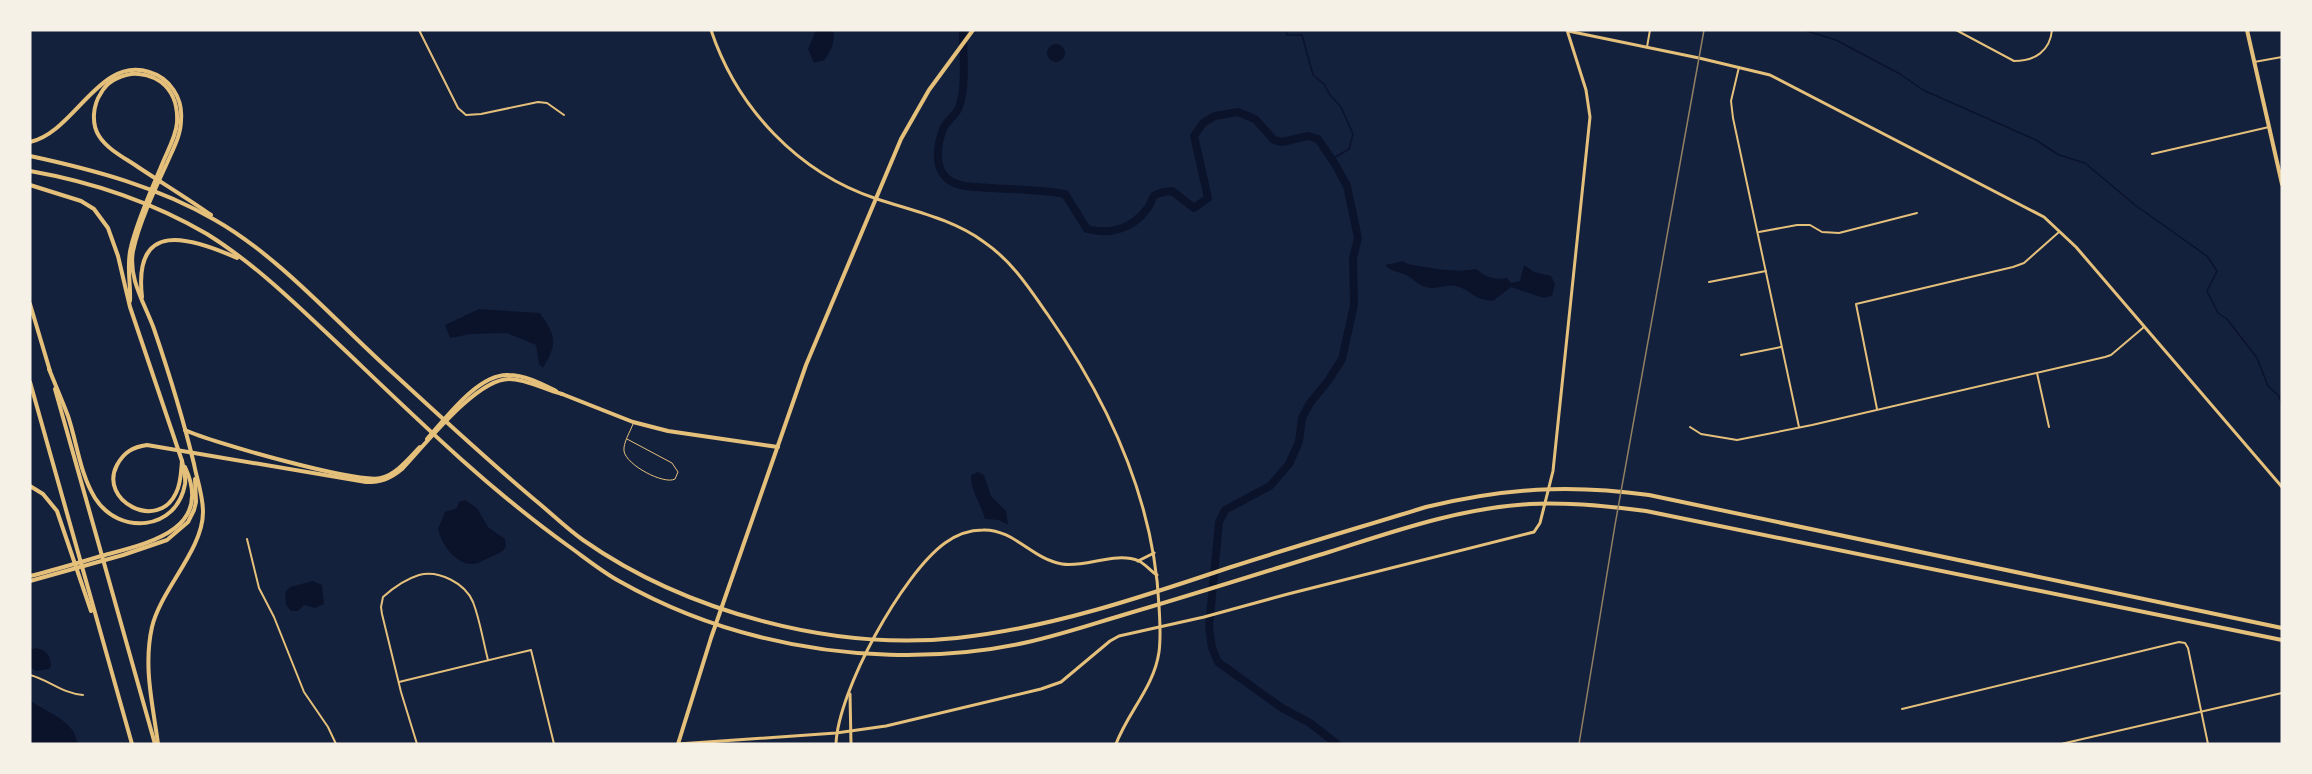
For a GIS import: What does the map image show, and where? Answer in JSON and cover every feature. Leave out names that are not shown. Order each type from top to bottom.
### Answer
[{"type":"main road","points":[[678,744],[711,638],[806,365],[902,139],[929,90],[973,30]]},
{"type":"main road","points":[[2247,30],[2282,184]]},
{"type":"main road","points":[[30,142],[54,132],[112,76],[121,72],[139,70],[162,78],[174,89],[179,100],[182,123],[176,143],[164,163]]},
{"type":"main road","points":[[130,307],[131,286],[128,267],[130,248],[140,224],[164,163],[177,125],[176,107],[171,93],[158,80],[146,75],[130,74],[111,82],[99,95],[94,110],[96,130],[117,153],[218,221],[278,266],[495,467],[583,539],[627,566],[715,607],[806,630],[850,638],[904,640],[999,633],[1045,623],[1138,597],[1426,507],[1470,496],[1562,488],[1603,489],[1649,495],[2282,628]]},
{"type":"main road","points":[[30,156],[138,184],[218,221]]},
{"type":"main road","points":[[30,171],[68,178],[118,192],[165,212],[208,235],[285,294],[497,491],[615,579],[667,606],[711,623],[804,647],[904,655],[963,652],[1018,644],[1238,581],[1423,522],[1455,514],[1529,504],[1605,506],[1646,511],[2282,640]]},
{"type":"main road","points":[[30,185],[74,197],[94,209],[104,220],[113,238],[130,307],[192,486],[190,504],[183,522],[174,531],[122,553]]},
{"type":"main road","points":[[140,224],[133,251],[132,268],[185,430],[202,495],[201,526],[198,537],[163,598],[152,626],[148,656],[150,699],[156,744]]},
{"type":"main road","points":[[142,300],[140,282],[142,264],[152,249],[168,240],[192,240],[247,263]]},
{"type":"main road","points":[[30,304],[156,744]]},
{"type":"main road","points":[[49,369],[68,415],[88,487],[106,512],[118,520],[132,524],[151,522],[161,518],[180,500],[185,478],[182,461]]},
{"type":"main road","points":[[182,461],[176,495],[170,503],[161,508],[143,512],[134,509],[120,498],[115,489],[115,468],[121,458],[130,450],[147,445],[366,482],[380,482],[394,476],[476,387],[500,375],[525,378],[633,422],[693,436],[778,447]]},
{"type":"main road","points":[[30,382],[132,744]]},
{"type":"main road","points":[[185,430],[199,437],[266,455],[370,479],[389,475],[420,448]]},
{"type":"main road","points":[[30,578],[167,540],[188,522],[196,502],[195,468]]},
{"type":"main road","points":[[30,486],[49,500],[59,517],[106,653]]},
{"type":"street","points":[[419,30],[458,108],[466,115],[538,102],[547,103],[564,115]]},
{"type":"street","points":[[711,30],[718,52],[735,85],[770,132],[823,173],[851,189],[929,215],[969,232],[1003,256],[1019,274],[1060,332],[1096,392],[1113,426],[1138,489],[1154,553],[1160,627],[1158,656],[1148,686],[1116,744]]},
{"type":"street","points":[[1647,47],[1650,30]]},
{"type":"street","points":[[1956,30],[2014,60],[2023,61],[2033,59],[2042,53],[2051,40],[2052,30]]},
{"type":"street","points":[[678,744],[836,733],[886,726],[1041,689],[1061,682],[1119,636],[1204,617],[1534,532],[1540,523],[1553,471],[1590,117],[1586,90],[1568,31],[1770,75],[1992,188],[2044,217],[2076,247],[2282,487]]},
{"type":"street","points":[[2254,62],[2282,57]]},
{"type":"street","points":[[1739,67],[1731,101],[1732,118],[1759,232],[1799,427]]},
{"type":"street","points":[[2152,154],[2269,127]]},
{"type":"street","points":[[1759,232],[1810,225],[1822,232],[1839,233],[1917,213]]},
{"type":"street","points":[[1877,409],[1856,304],[2013,267],[2024,262],[2060,231]]},
{"type":"street","points":[[1709,282],[1766,271]]},
{"type":"street","points":[[1690,427],[1701,434],[1737,440],[1799,427],[2111,355],[2144,327]]},
{"type":"street","points":[[1741,355],[1781,347]]},
{"type":"street","points":[[2037,373],[2049,427]]},
{"type":"street","points":[[836,744],[836,733],[851,689],[881,623],[898,595],[944,543],[969,531],[991,530],[1003,533],[1042,558],[1061,564],[1083,564],[1115,559],[1138,561],[1157,575]]},
{"type":"street","points":[[247,539],[259,588],[274,617],[304,692],[328,727],[336,744]]},
{"type":"street","points":[[1138,561],[1154,553]]},
{"type":"street","points":[[417,744],[382,614],[382,601],[389,592],[421,574],[442,576],[465,589],[473,602],[488,660]]},
{"type":"street","points":[[1902,709],[2179,642],[2185,643],[2188,648],[2208,744]]},
{"type":"street","points":[[399,682],[531,650],[554,744]]},
{"type":"street","points":[[30,675],[44,678],[71,694],[83,695]]},
{"type":"street","points":[[851,689],[851,744]]},
{"type":"street","points":[[2061,744],[2282,693]]},
{"type":"lane","points":[[627,439],[672,463],[678,472],[675,479],[665,481],[630,462],[624,453],[627,439],[633,422]]},
{"type":"water","points":[[816,30],[833,30],[834,38],[825,60],[814,63],[808,49]]},
{"type":"water","points":[[1056,44],[1062,47],[1065,53],[1062,59],[1056,62],[1050,59],[1047,53],[1050,47]]},
{"type":"water","points":[[1403,261],[1442,270],[1476,269],[1490,277],[1507,278],[1511,283],[1520,281],[1524,265],[1534,272],[1551,276],[1555,284],[1552,296],[1543,298],[1511,287],[1493,301],[1486,300],[1455,286],[1434,288],[1423,286],[1385,265]]},
{"type":"water","points":[[479,309],[540,313],[553,340],[551,352],[543,368],[539,364],[536,345],[507,333],[471,334],[450,338],[445,325]]},
{"type":"water","points":[[978,472],[984,475],[991,496],[1006,511],[1008,525],[999,520],[985,519],[971,481],[971,475]]},
{"type":"water","points":[[465,500],[477,508],[488,527],[505,539],[506,547],[503,551],[475,564],[455,557],[442,541],[438,529],[445,512],[457,508],[459,502]]},
{"type":"water","points":[[313,581],[322,585],[324,604],[315,608],[304,605],[298,611],[291,611],[286,605],[285,592],[290,587]]},
{"type":"water","points":[[36,648],[47,654],[51,666],[49,669],[36,671],[30,667],[30,650]]},
{"type":"water","points":[[30,700],[64,721],[74,733],[78,744],[30,744]]},
{"type":"waterway","points":[[963,30],[963,89],[957,111],[943,129],[938,148],[939,165],[942,172],[955,183],[965,186],[1065,194],[1087,229],[1096,231],[1120,229],[1141,216],[1154,196],[1158,194],[1172,191],[1194,208],[1208,198],[1194,136],[1203,123],[1215,116],[1238,112],[1255,119],[1274,140],[1282,142],[1308,136],[1318,139],[1347,186],[1358,238],[1353,258],[1354,305],[1342,359],[1302,418],[1299,442],[1289,464],[1270,486],[1225,510],[1219,522],[1209,627],[1212,648],[1218,662],[1282,708],[1310,723],[1337,744]]},
{"type":"waterway","points":[[1286,30],[1287,35],[1302,35],[1313,75],[1324,84],[1341,107],[1353,134],[1349,149],[1332,159]]},
{"type":"waterway","points":[[1804,30],[1836,40],[1900,74],[1923,90],[2036,140],[2059,155],[2085,163],[2135,205],[2207,256],[2217,271],[2207,291],[2218,313],[2227,319],[2257,358],[2268,386],[2279,396],[2282,406]]},
{"type":"railway","points":[[1579,744],[1615,525],[1704,30]]}]
